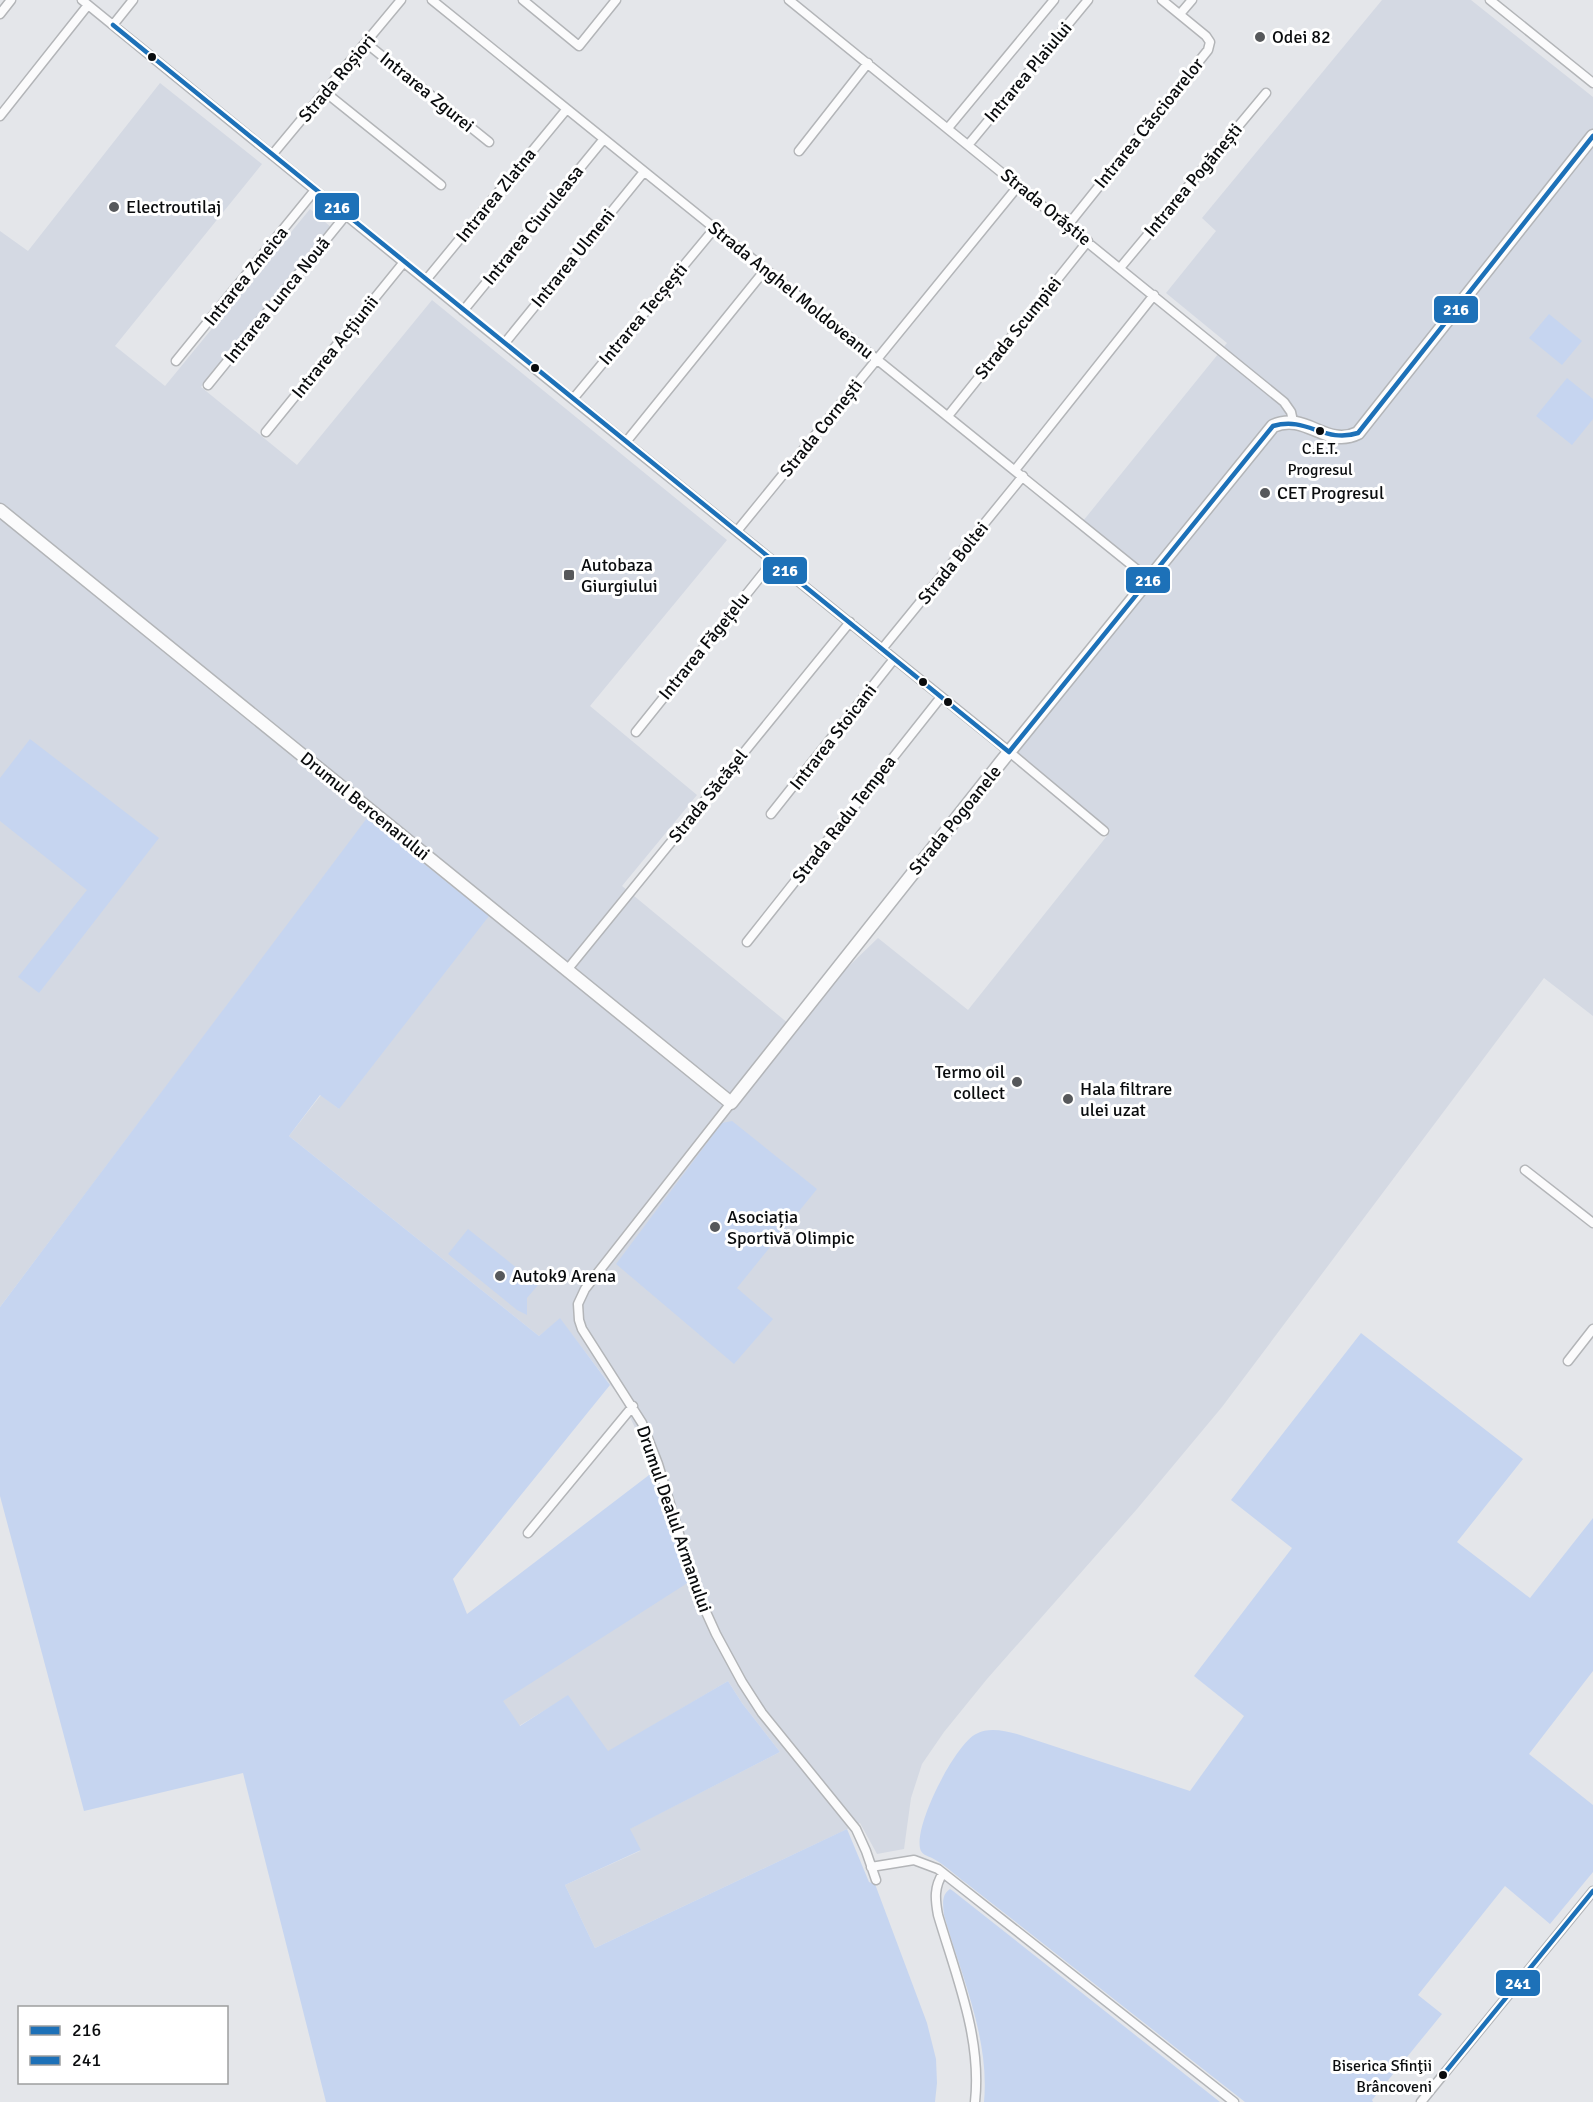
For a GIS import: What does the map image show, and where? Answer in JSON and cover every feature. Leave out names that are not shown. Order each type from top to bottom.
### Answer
[{"type":"street","points":[[0,14],[11,0]]},
{"type":"street","points":[[113,25],[133,0]]},
{"type":"street","name":"Strada Roșiori","points":[[272,155],[401,0]]},
{"type":"street","name":"Strada Anghel Moldoveanu","points":[[432,0],[1150,580]]},
{"type":"street","points":[[523,0],[579,46],[616,0]]},
{"type":"street","name":"Strada Orăștie","points":[[789,0],[1284,402],[1291,412],[1293,421]]},
{"type":"street","points":[[948,128],[1054,0]]},
{"type":"street","name":"Intrarea Plaiului","points":[[969,144],[1088,0]]},
{"type":"street","name":"Intrarea Căscioarelor","points":[[1068,225],[1208,50],[1210,42],[1206,36],[1162,0]]},
{"type":"street","points":[[1180,15],[1192,0]]},
{"type":"street","points":[[1490,0],[1593,83]]},
{"type":"street","points":[[0,116],[85,2],[463,311],[850,622],[1104,831]]},
{"type":"street","name":"Intrarea Zgurei","points":[[366,43],[489,142]]},
{"type":"street","points":[[799,151],[868,63]]},
{"type":"street","points":[[325,92],[441,185]]},
{"type":"street","name":"Intrarea Pogănești","points":[[1120,268],[1266,93]]},
{"type":"street","name":"Intrarea Zlatna","points":[[426,280],[566,110]]},
{"type":"street","points":[[1293,421],[1341,439],[1358,433],[1593,136]]},
{"type":"street","name":"Intrarea Ciuruleasa","points":[[463,311],[603,140]]},
{"type":"street","name":"Intrarea Ulmeni","points":[[504,344],[643,172]]},
{"type":"street","name":"Strada Cornești","points":[[737,531],[1019,185]]},
{"type":"street","name":"Intrarea Zmeica","points":[[176,361],[315,190]]},
{"type":"street","name":"Intrarea Lunca Nouă","points":[[208,385],[346,215]]},
{"type":"street","name":"Intrarea Tecșești","points":[[573,399],[714,229]]},
{"type":"street","name":"Strada Scumpiei","points":[[948,416],[1088,241]]},
{"type":"street","name":"Intrarea Acțiunii","points":[[266,432],[404,262]]},
{"type":"street","points":[[626,442],[765,270]]},
{"type":"street","points":[[1015,470],[1154,295]]},
{"type":"street","name":"Strada Pogoanele","points":[[578,1304],[585,1289],[1009,752],[1273,426],[1293,421]]},
{"type":"street","name":"Strada Boltei","points":[[882,649],[1023,476]]},
{"type":"street","name":"Drumul Bercenarului","points":[[0,510],[731,1103]]},
{"type":"street","name":"Intrarea Făgețelu","points":[[636,732],[773,561]]},
{"type":"street","name":"Strada Săcășel","points":[[567,970],[850,622]]},
{"type":"street","name":"Intrarea Stoicani","points":[[771,814],[894,659]]},
{"type":"street","name":"Strada Radu Tempea","points":[[747,942],[941,697]]},
{"type":"street","points":[[1525,1170],[1593,1223]]},
{"type":"street","name":"Drumul Dealul Armanului","points":[[578,1304],[582,1329],[633,1407],[655,1455],[696,1590],[716,1634],[762,1713],[856,1829],[876,1881]]},
{"type":"street","points":[[1568,1361],[1593,1329]]},
{"type":"street","points":[[528,1533],[633,1407]]},
{"type":"street","points":[[872,1867],[909,1860],[925,1863],[943,1873],[1234,2102]]},
{"type":"street","points":[[943,1873],[936,1888],[935,1900],[969,2021],[975,2051],[978,2079],[975,2102]]},
{"type":"street","points":[[1421,2102],[1593,1890]]},
{"type":"shaded area","points":[[1382,0],[1471,0],[1593,97],[1593,1016],[1544,978],[1222,1407],[944,1732],[922,1764],[911,1798],[904,1849],[877,1854],[860,1823],[595,1948],[565,1885],[640,1851],[629,1829],[780,1752],[728,1681],[608,1752],[568,1696],[519,1726],[502,1701],[656,1487],[652,1464],[622,1400],[560,1319],[539,1336],[289,1136],[321,1095],[339,1109],[368,818],[0,1307],[0,231],[28,251],[160,83],[262,164],[115,346],[165,386],[310,209],[332,228],[201,387],[297,465],[432,300],[727,540],[590,706],[697,795],[622,886],[789,1024],[878,938],[968,1010],[1110,832],[1016,752],[1155,582],[1083,521],[1227,343],[1166,293],[1216,231],[1202,218]]},
{"type":"shaded area","points":[[1549,314],[1582,341],[1562,365],[1529,338]]},
{"type":"shaded area","points":[[1567,378],[1593,399],[1593,419],[1572,445],[1536,416]]},
{"type":"shaded area","points":[[30,739],[159,838],[39,993],[18,977],[87,890],[0,821],[0,778]]},
{"type":"shaded area","points":[[367,818],[489,916],[339,1109],[320,1095],[289,1136],[539,1336],[560,1318],[610,1385],[453,1579],[467,1614],[653,1472],[656,1487],[689,1582],[503,1701],[520,1726],[568,1695],[608,1751],[728,1681],[780,1752],[630,1829],[641,1850],[565,1885],[595,1948],[847,1829],[869,1882],[875,1884],[927,2023],[936,2059],[935,2102],[326,2102],[243,1773],[84,1811],[0,1496],[0,1307]]},
{"type":"shaded area","name":"Asociația Sportivă Olimpic","points":[[732,1121],[817,1189],[737,1288],[773,1319],[734,1364],[616,1264],[722,1123]]},
{"type":"shaded area","name":"Autok9 Arena","points":[[468,1229],[538,1285],[527,1298],[527,1315],[517,1310],[448,1254]]},
{"type":"shaded area","points":[[1361,1333],[1523,1459],[1457,1542],[1530,1598],[1593,1518],[1593,1671],[1529,1754],[1593,1805],[1593,1872],[1550,1924],[1505,1886],[1418,1995],[1442,2014],[1372,2100],[1373,2102],[1245,2102],[945,1866],[923,1853],[920,1840],[922,1825],[937,1788],[957,1754],[967,1741],[976,1734],[986,1731],[996,1730],[1017,1734],[1190,1791],[1244,1716],[1194,1676],[1292,1548],[1231,1500]]},
{"type":"shaded area","points":[[950,1889],[1220,2102],[984,2102],[983,2055],[973,2007],[944,1915],[944,1897]]},
{"type":"transit line","name":"216","points":[[113,25],[1009,752]]},
{"type":"transit line","name":"216","points":[[1009,752],[1273,426],[1296,424],[1335,435],[1358,433],[1593,136]]},
{"type":"transit line","name":"241","points":[[1443,2075],[1593,1891]]},
{"type":"place","name":"Odei 82","points":[[1260,37]]},
{"type":"place","name":"Electroutilaj","points":[[114,207]]},
{"type":"place","name":"C.E.T. Progresul","points":[[1320,431]]},
{"type":"place","name":"CET Progresul","points":[[1265,493]]},
{"type":"place","name":"Autobaza Giurgiului","points":[[569,575]]},
{"type":"place","name":"Termo oil collect","points":[[1017,1082]]},
{"type":"place","name":"Hala filtrare ulei uzat","points":[[1068,1099]]},
{"type":"place","name":"Asociația Sportivă Olimpic","points":[[715,1227]]},
{"type":"place","name":"Autok9 Arena","points":[[500,1276]]},
{"type":"place","name":"Biserica Sfinţii Brâncoveni","points":[[1443,2075]]}]
